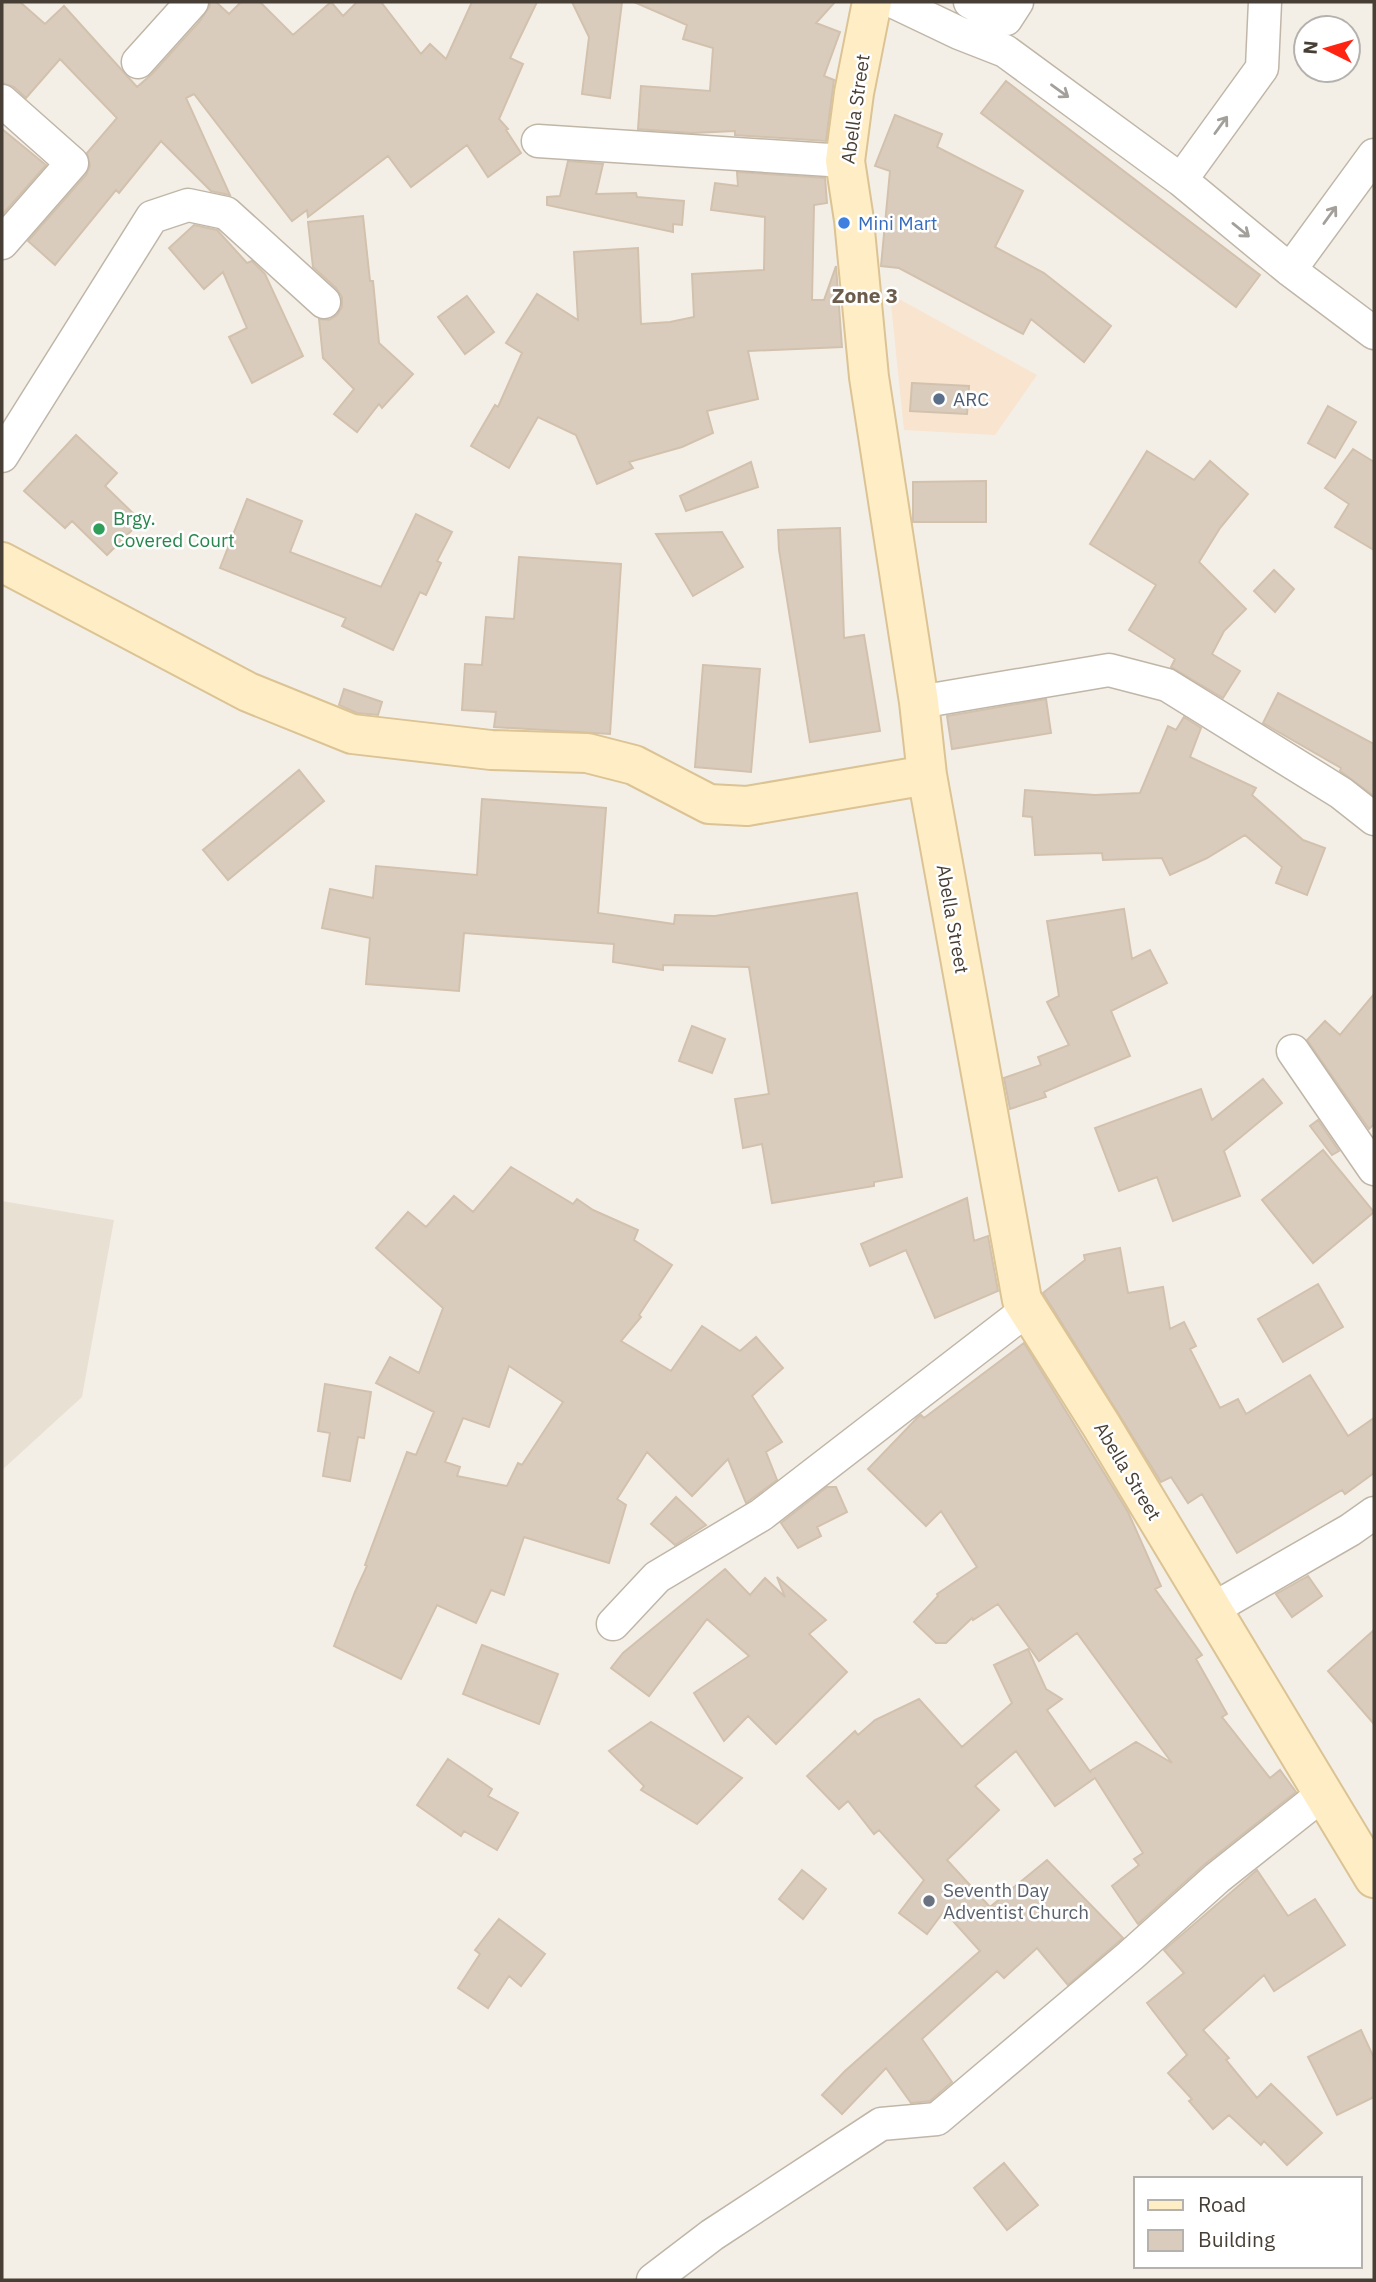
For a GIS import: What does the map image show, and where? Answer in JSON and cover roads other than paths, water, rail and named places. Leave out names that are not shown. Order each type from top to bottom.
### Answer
[{"type":"street","points":[[138,62],[192,2]]},
{"type":"street","name":"Abella Street","points":[[872,2],[854,93],[845,161],[854,220],[869,377],[919,702],[927,775],[1022,1300],[1101,1425],[1374,1878]]},
{"type":"street","points":[[970,2],[1006,19],[1017,2]]},
{"type":"street","points":[[1181,180],[1262,68],[1265,2]]},
{"type":"street","points":[[914,6],[959,33],[1005,51],[1181,180],[1290,270],[1374,333]]},
{"type":"street","points":[[2,101],[72,163],[3,240]]},
{"type":"street","points":[[538,141],[845,161]]},
{"type":"street","points":[[1290,270],[1374,155]]},
{"type":"street","points":[[2,456],[152,217],[188,205],[226,213],[324,302]]},
{"type":"street","points":[[2,562],[248,692],[352,734],[491,750],[587,753],[634,765],[709,804],[747,806],[927,775]]},
{"type":"street","points":[[919,702],[1109,670],[1167,685],[1341,793],[1374,820]]},
{"type":"street","points":[[1293,1051],[1374,1169]]},
{"type":"street","points":[[613,1624],[657,1577],[761,1514],[1028,1309]]},
{"type":"street","points":[[1211,1610],[1350,1530],[1374,1513]]},
{"type":"street","points":[[653,2280],[712,2235],[881,2124],[937,2119],[1130,1956],[1217,1878],[1323,1794]]},
{"type":"place","name":"Mini Mart","points":[[844,223]]},
{"type":"place","name":"ARC","points":[[939,399]]},
{"type":"place","name":"Brgy. Covered Court","points":[[99,529]]},
{"type":"place","name":"Seventh Day Adventist Church","points":[[929,1901]]},
{"type":"district","name":"Zone 3","points":[[865,296]]}]
